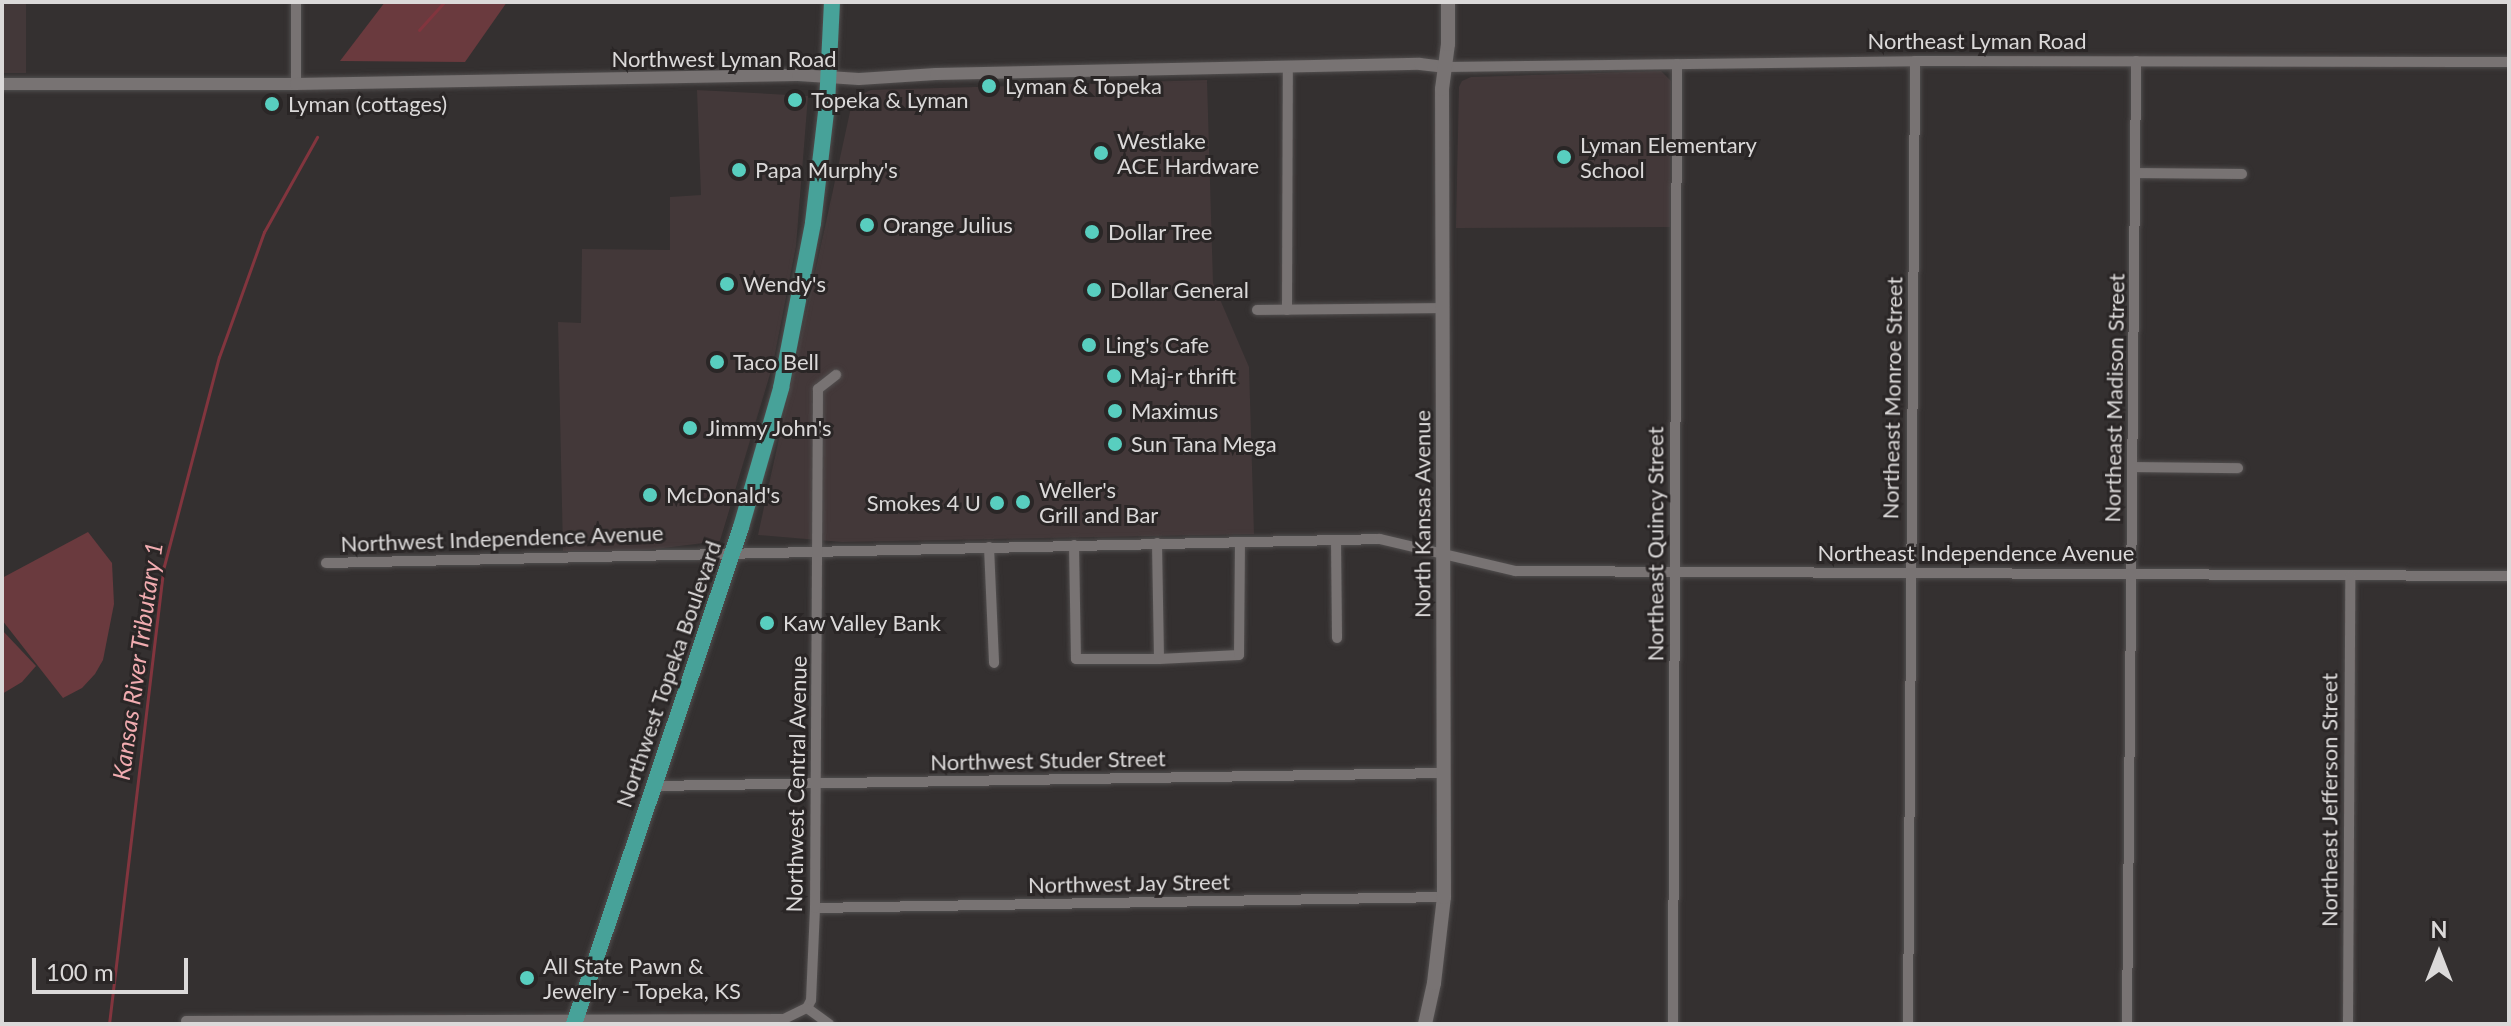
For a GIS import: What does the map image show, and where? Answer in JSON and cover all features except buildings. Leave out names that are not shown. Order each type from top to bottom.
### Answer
[{"type":"main road","name":"Northwest Topeka Boulevard","points":[[575,1022],[769,432],[797,316],[813,226],[829,77],[832,2]]},
{"type":"main road","name":"North Kansas Avenue","points":[[1425,1024],[1434,983],[1444,897],[1442,89],[1448,2]]},
{"type":"street","points":[[296,2],[296,84]]},
{"type":"street","name":"Northeast Lyman Road","points":[[1445,67],[1915,61],[2509,62]]},
{"type":"street","name":"Northeast Monroe Street","points":[[1908,1024],[1915,61]]},
{"type":"street","name":"Northeast Madison Street","points":[[2127,1024],[2136,61]]},
{"type":"street","name":"Northwest Lyman Road","points":[[2,84],[296,84],[1288,69],[1420,64],[1445,67]]},
{"type":"street","name":"Northeast Quincy Street","points":[[1673,1024],[1677,64]]},
{"type":"street","points":[[1287,310],[1288,69]]},
{"type":"street","points":[[2136,173],[2242,174]]},
{"type":"street","points":[[1257,310],[1444,308]]},
{"type":"street","name":"Northwest Central Avenue","points":[[807,1008],[811,1000],[815,908],[818,389],[836,375]]},
{"type":"street","points":[[2134,467],[2238,468]]},
{"type":"street","name":"Northwest Independence Avenue","points":[[326,563],[1394,539],[1444,553]]},
{"type":"street","points":[[1336,540],[1337,638]]},
{"type":"street","points":[[1074,545],[1076,659],[1159,659],[1239,655],[1240,542]]},
{"type":"street","points":[[1157,543],[1159,659]]},
{"type":"street","points":[[989,547],[994,663]]},
{"type":"street","name":"Northeast Independence Avenue","points":[[1444,553],[1515,571],[2509,576]]},
{"type":"street","name":"Northeast Jefferson Street","points":[[2348,1024],[2350,576]]},
{"type":"street","name":"Northwest Studer Street","points":[[654,786],[1444,773]]},
{"type":"street","name":"Northwest Jay Street","points":[[815,908],[1444,897]]},
{"type":"street","points":[[186,1021],[673,1022],[784,1019],[807,1008],[829,1024]]},
{"type":"shaded area","points":[[2,2],[26,2],[26,73],[2,73]]},
{"type":"shaded area","points":[[385,2],[507,2],[465,62],[340,61]]},
{"type":"shaded area","name":"Lyman Elementary School","points":[[1661,71],[1671,81],[1670,227],[1456,228],[1459,87],[1462,81],[1471,77]]},
{"type":"shaded area","points":[[1207,80],[1213,283],[1249,367],[1254,534],[842,542],[758,535],[853,98],[871,90]]},
{"type":"shaded area","points":[[697,90],[808,96],[796,246],[773,364],[720,541],[639,551],[563,551],[558,322],[581,323],[582,249],[670,250],[670,197],[701,195]]},
{"type":"shaded area","points":[[88,532],[112,563],[114,604],[103,660],[82,688],[63,698],[2,620],[2,578]]},
{"type":"shaded area","points":[[2,630],[36,666],[22,682],[2,694]]},
{"type":"waterway","name":"Kansas River Tributary 1","points":[[419,30],[444,2]]},
{"type":"waterway","name":"Kansas River Tributary 1","points":[[109,1024],[164,566],[219,357],[264,232],[317,137]]},
{"type":"place","name":"Lyman & Topeka","points":[[989,86]]},
{"type":"place","name":"Topeka & Lyman","points":[[795,100]]},
{"type":"place","name":"Lyman (cottages)","points":[[272,104]]},
{"type":"place","name":"Westlake ACE Hardware","points":[[1101,153]]},
{"type":"place","name":"Lyman Elementary School","points":[[1564,157]]},
{"type":"place","name":"Papa Murphy's","points":[[739,170]]},
{"type":"place","name":"Orange Julius","points":[[867,225]]},
{"type":"place","name":"Dollar Tree","points":[[1092,232]]},
{"type":"place","name":"Wendy's","points":[[727,284]]},
{"type":"place","name":"Dollar General","points":[[1094,290]]},
{"type":"place","name":"Ling's Cafe","points":[[1089,345]]},
{"type":"place","name":"Taco Bell","points":[[717,362]]},
{"type":"place","name":"Maj-r thrift","points":[[1114,376]]},
{"type":"place","name":"Maximus","points":[[1115,411]]},
{"type":"place","name":"Jimmy John's","points":[[690,428]]},
{"type":"place","name":"Sun Tana Mega","points":[[1115,444]]},
{"type":"place","name":"McDonald's","points":[[650,495]]},
{"type":"place","name":"Weller's Grill and Bar","points":[[1023,502]]},
{"type":"place","name":"Smokes 4 U","points":[[997,503]]},
{"type":"place","name":"Kaw Valley Bank","points":[[767,623]]},
{"type":"place","name":"All State Pawn & Jewelry - Topeka, KS","points":[[527,978]]}]
